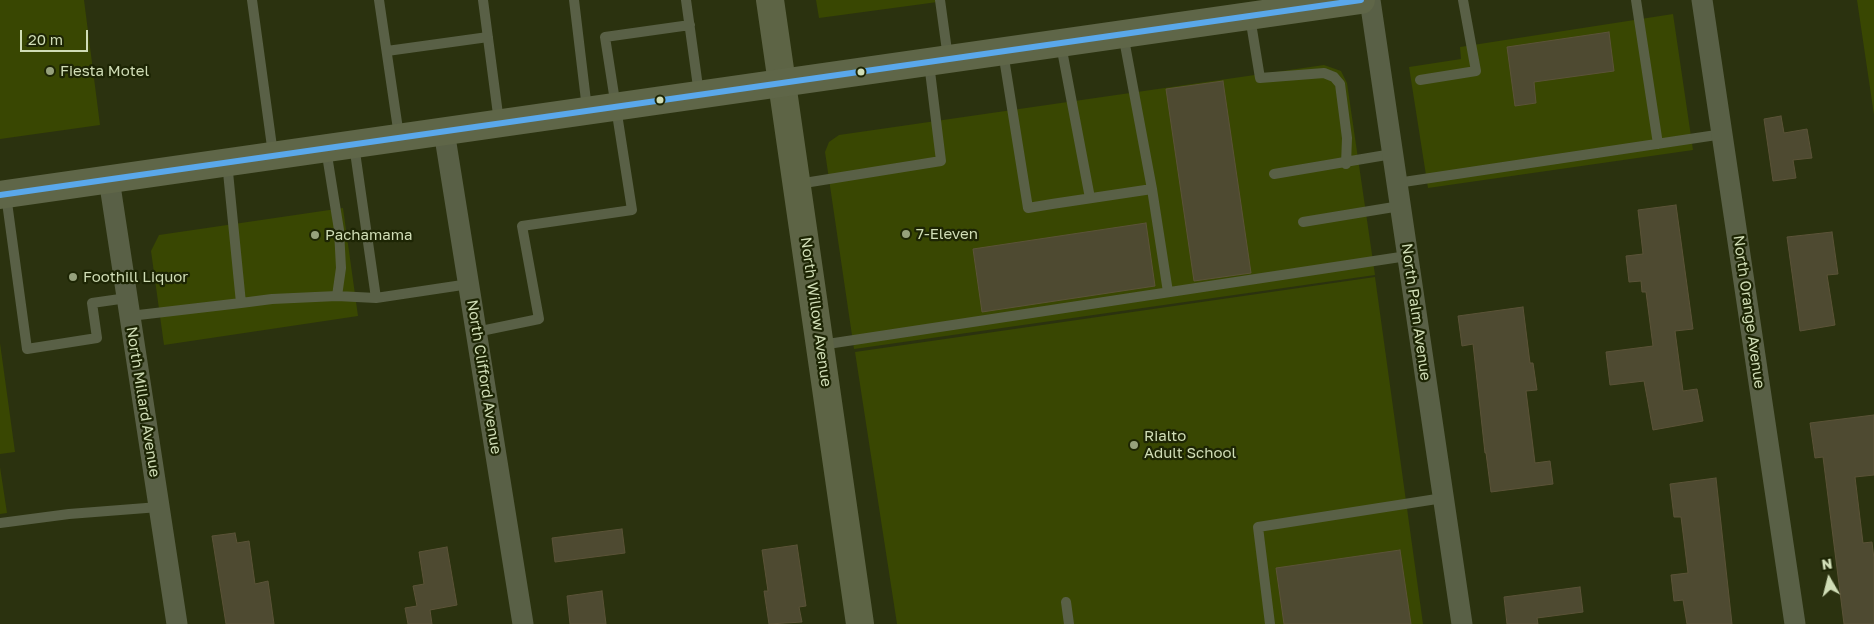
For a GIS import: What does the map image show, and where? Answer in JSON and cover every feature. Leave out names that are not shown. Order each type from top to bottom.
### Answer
[{"type":"main road","points":[[3,195],[1361,0]]},
{"type":"street","name":"North Willow Avenue","points":[[770,0],[860,624]]},
{"type":"street","name":"North Palm Avenue","points":[[1370,0],[1462,624]]},
{"type":"street","name":"North Orange Avenue","points":[[1702,0],[1795,624]]},
{"type":"street","name":"North Clifford Avenue","points":[[444,131],[523,624]]},
{"type":"street","name":"North Millard Avenue","points":[[109,179],[177,624]]},
{"type":"lane","points":[[252,0],[274,156]]},
{"type":"lane","points":[[380,0],[399,137]]},
{"type":"lane","points":[[483,0],[499,123]]},
{"type":"lane","points":[[574,0],[587,110]]},
{"type":"lane","points":[[686,0],[699,95]]},
{"type":"lane","points":[[797,184],[941,161],[938,60],[940,0]]},
{"type":"lane","points":[[1420,80],[1476,71],[1463,0]]},
{"type":"lane","points":[[1636,0],[1658,144]]},
{"type":"lane","points":[[1250,16],[1260,78],[1324,73],[1334,77],[1340,84],[1347,138],[1346,164]]},
{"type":"lane","points":[[476,332],[539,320],[522,226],[632,210],[605,37],[690,25]]},
{"type":"lane","points":[[1123,34],[1152,189],[1168,292]]},
{"type":"lane","points":[[387,51],[488,37]]},
{"type":"lane","points":[[1060,43],[1090,198]]},
{"type":"lane","points":[[1002,51],[1028,208],[1152,189]]},
{"type":"lane","points":[[1397,183],[1723,134]]},
{"type":"lane","points":[[354,144],[376,298]]},
{"type":"lane","points":[[325,148],[339,230],[341,268],[337,296]]},
{"type":"lane","points":[[1274,174],[1346,164],[1392,154]]},
{"type":"lane","points":[[227,162],[241,303]]},
{"type":"lane","points":[[3,195],[27,349],[97,338],[92,303],[128,307],[241,303],[337,296],[376,298],[469,284]]},
{"type":"lane","points":[[1303,222],[1400,206]]},
{"type":"lane","points":[[820,345],[1407,256]]},
{"type":"lane","points":[[1270,624],[1258,527],[1443,498]]},
{"type":"lane","points":[[0,523],[68,514],[159,507]]},
{"type":"lane","points":[[1066,602],[1069,624]]},
{"type":"shaded area","points":[[0,0],[84,0],[100,125],[0,139]]},
{"type":"shaded area","points":[[816,0],[945,0],[945,1],[819,18]]},
{"type":"shaded area","points":[[1857,0],[1874,0],[1874,115]]},
{"type":"shaded area","points":[[1673,14],[1693,150],[1428,188],[1409,67],[1461,59],[1460,47]]},
{"type":"shaded area","points":[[1324,65],[1341,71],[1347,83],[1375,275],[854,349],[825,152],[829,142],[839,135]]},
{"type":"shaded area","points":[[343,208],[358,316],[164,345],[151,251],[159,235]]},
{"type":"shaded area","name":"Rialto Adult School","points":[[1375,277],[1423,624],[897,624],[855,352]]},
{"type":"shaded area","points":[[0,343],[15,452],[0,454]]},
{"type":"shaded area","points":[[0,467],[7,513],[0,514]]},
{"type":"building","points":[[1609,32],[1614,71],[1534,82],[1536,103],[1515,106],[1507,47]]},
{"type":"building","points":[[1223,81],[1251,273],[1194,281],[1166,89]]},
{"type":"building","points":[[1781,116],[1784,133],[1807,129],[1812,158],[1793,160],[1796,178],[1773,181],[1764,119]]},
{"type":"building","points":[[1676,205],[1693,329],[1675,331],[1683,391],[1697,389],[1703,421],[1653,430],[1644,381],[1610,385],[1606,352],[1653,346],[1646,292],[1642,292],[1641,281],[1629,282],[1626,256],[1643,254],[1638,210]]},
{"type":"building","points":[[1146,223],[1155,286],[982,312],[973,249]]},
{"type":"building","points":[[1832,232],[1838,274],[1827,275],[1835,325],[1800,331],[1787,237]]},
{"type":"building","points":[[1523,307],[1530,363],[1533,363],[1537,390],[1526,391],[1535,463],[1550,461],[1553,484],[1491,492],[1473,344],[1462,346],[1458,316]]},
{"type":"building","points":[[1874,415],[1874,475],[1855,477],[1863,543],[1872,542],[1874,559],[1874,624],[1844,624],[1823,457],[1815,458],[1810,423]]},
{"type":"building","points":[[1716,478],[1732,624],[1687,624],[1683,600],[1674,601],[1671,575],[1688,573],[1681,517],[1674,517],[1670,484]]},
{"type":"building","points":[[622,529],[625,553],[555,562],[552,538]]},
{"type":"building","points":[[235,533],[237,543],[249,541],[255,584],[268,581],[274,624],[226,624],[212,536]]},
{"type":"building","points":[[797,545],[806,606],[799,607],[802,622],[769,624],[764,591],[768,591],[762,550]]},
{"type":"building","points":[[447,547],[457,605],[430,610],[432,624],[408,624],[405,608],[417,606],[413,586],[424,584],[419,552]]},
{"type":"building","points":[[1400,550],[1411,624],[1284,624],[1276,568]]},
{"type":"building","points":[[1580,587],[1583,612],[1537,618],[1538,624],[1507,624],[1504,597]]},
{"type":"building","points":[[602,591],[606,624],[570,624],[567,596]]},
{"type":"transit line","points":[[0,195],[1361,0]]},
{"type":"place","name":"Fiesta Motel","points":[[50,71]]},
{"type":"place","name":"7-Eleven","points":[[906,234]]},
{"type":"place","name":"Pachamama","points":[[315,235]]},
{"type":"place","name":"Foothill Liquor","points":[[73,277]]},
{"type":"place","name":"Rialto Adult School","points":[[1134,445]]}]
